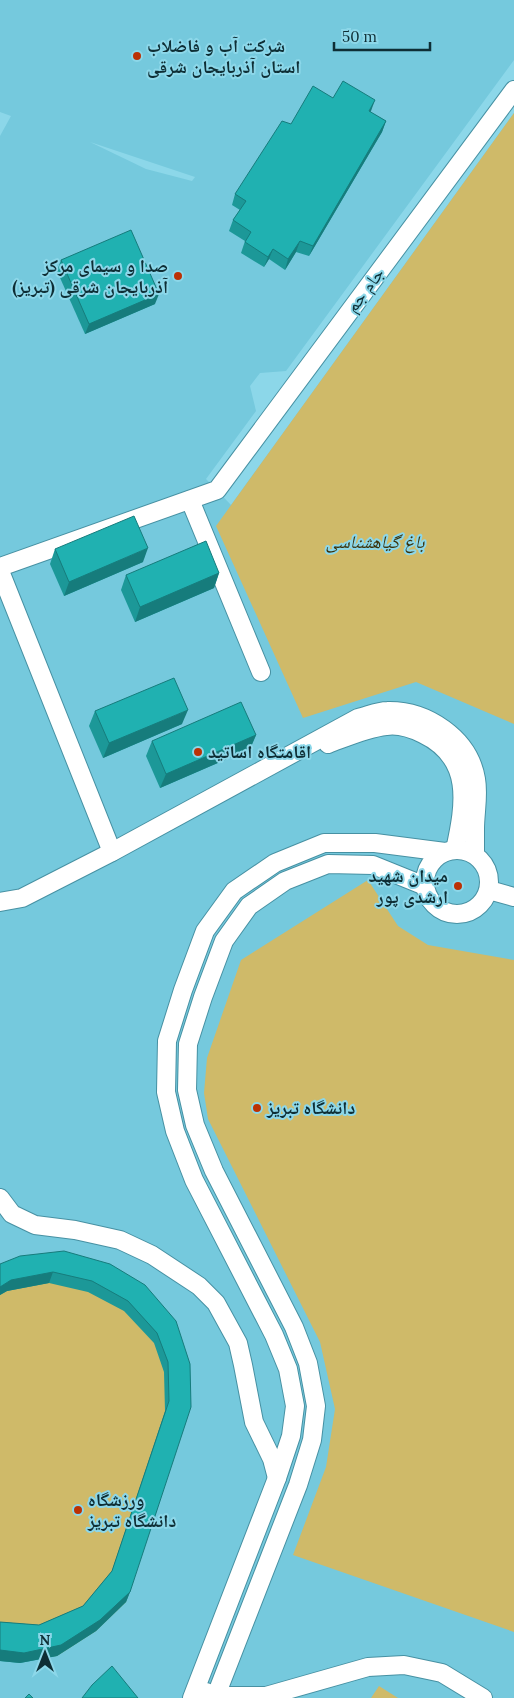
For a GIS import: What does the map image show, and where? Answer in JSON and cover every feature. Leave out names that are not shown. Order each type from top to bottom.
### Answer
[{"type":"street","name":"جام جم","points":[[190,500],[217,490],[514,90]]},
{"type":"street","points":[[0,567],[190,500],[261,672]]},
{"type":"street","points":[[0,571],[112,852]]},
{"type":"street","points":[[0,902],[22,898],[112,852],[358,718],[386,711],[412,713],[443,727],[465,749],[476,777],[478,799],[475,855]]},
{"type":"street","points":[[271,765],[362,732],[387,726],[408,727],[434,739],[452,757],[462,781],[464,799],[461,826],[450,851],[435,858],[428,867],[424,886],[427,896],[441,911],[455,915],[470,912],[485,899],[489,890],[490,880],[488,871],[482,862],[475,855],[466,851],[450,851],[375,844],[324,843],[275,862],[234,891],[205,931],[183,990],[167,1041],[166,1092],[175,1131],[194,1180],[274,1335],[288,1369],[295,1406],[291,1436],[278,1478],[194,1693],[215,1697],[266,1696],[368,1667],[404,1665],[442,1673],[483,1698]]},
{"type":"street","points":[[215,1697],[298,1485],[312,1440],[316,1406],[308,1363],[294,1327],[214,1171],[195,1125],[187,1090],[188,1044],[224,941],[249,906],[285,881],[328,864],[373,865],[424,886]]},
{"type":"street","points":[[489,890],[514,897]]},
{"type":"street","points":[[0,1198],[12,1214],[35,1225],[74,1230],[120,1240],[152,1255],[200,1286],[216,1303],[238,1343],[244,1365],[254,1422],[272,1459],[278,1478]]},
{"type":"shaded area","name":"دانشگاه تبریز","points":[[0,0],[514,0],[514,60],[286,371],[260,373],[250,386],[256,411],[206,479],[231,505],[514,113],[514,1698],[0,1698],[0,136],[11,116],[0,112]],"holes":[[[90,142],[195,177],[192,181],[146,169]]]},
{"type":"green space","name":"باغ گیاهشناسی","points":[[514,113],[514,724],[416,682],[303,718],[216,526]]},
{"type":"green space","points":[[368,880],[398,926],[428,945],[514,960],[514,1632],[293,1555],[326,1467],[335,1409],[320,1342],[208,1119],[204,1093],[207,1058],[241,960]]},
{"type":"green space","name":"ورزشگاه دانشگاه تبریز","points":[[0,1273],[106,1275],[186,1374],[126,1602],[96,1631],[57,1656],[0,1661]]},
{"type":"green space","points":[[379,1686],[398,1698],[371,1698]]},
{"type":"building","points":[[343,81],[375,100],[369,111],[386,121],[313,246],[300,241],[288,259],[273,249],[268,257],[245,242],[251,232],[233,220],[246,201],[235,194],[282,121],[291,124],[313,86],[333,98]]},
{"type":"building","points":[[131,230],[159,294],[89,324],[61,260]]},
{"type":"building","points":[[134,516],[148,548],[69,582],[55,549]]},
{"type":"building","points":[[206,541],[219,573],[140,607],[126,575]]},
{"type":"building","points":[[174,678],[188,710],[109,743],[95,711]]},
{"type":"building","name":"اقامتگاه اساتید","points":[[241,702],[256,735],[166,774],[152,741]]},
{"type":"building","points":[[64,1251],[110,1264],[145,1285],[176,1321],[190,1364],[191,1407],[130,1592],[100,1620],[61,1645],[24,1653],[0,1650],[0,1622],[39,1625],[83,1606],[112,1571],[169,1401],[168,1362],[157,1333],[128,1301],[92,1281],[53,1272],[11,1280],[0,1287],[0,1264],[20,1256]]},
{"type":"building","points":[[112,1666],[138,1698],[82,1698],[92,1685]]},
{"type":"building","points":[[29,1694],[33,1698],[25,1698]]},
{"type":"place","name":"شرکت آب و فاضلاب استان آذربایجان شرقی","points":[[137,56]]},
{"type":"place","name":"صدا و سیمای مرکز آذربایجان شرقی (تبریز)","points":[[178,276]]},
{"type":"place","name":"اقامتگاه اساتید","points":[[198,752]]},
{"type":"place","name":"میدان شهید ارشدی پور","points":[[458,886]]},
{"type":"place","name":"دانشگاه تبریز","points":[[257,1108]]},
{"type":"place","name":"ورزشگاه دانشگاه تبریز","points":[[78,1510]]}]
